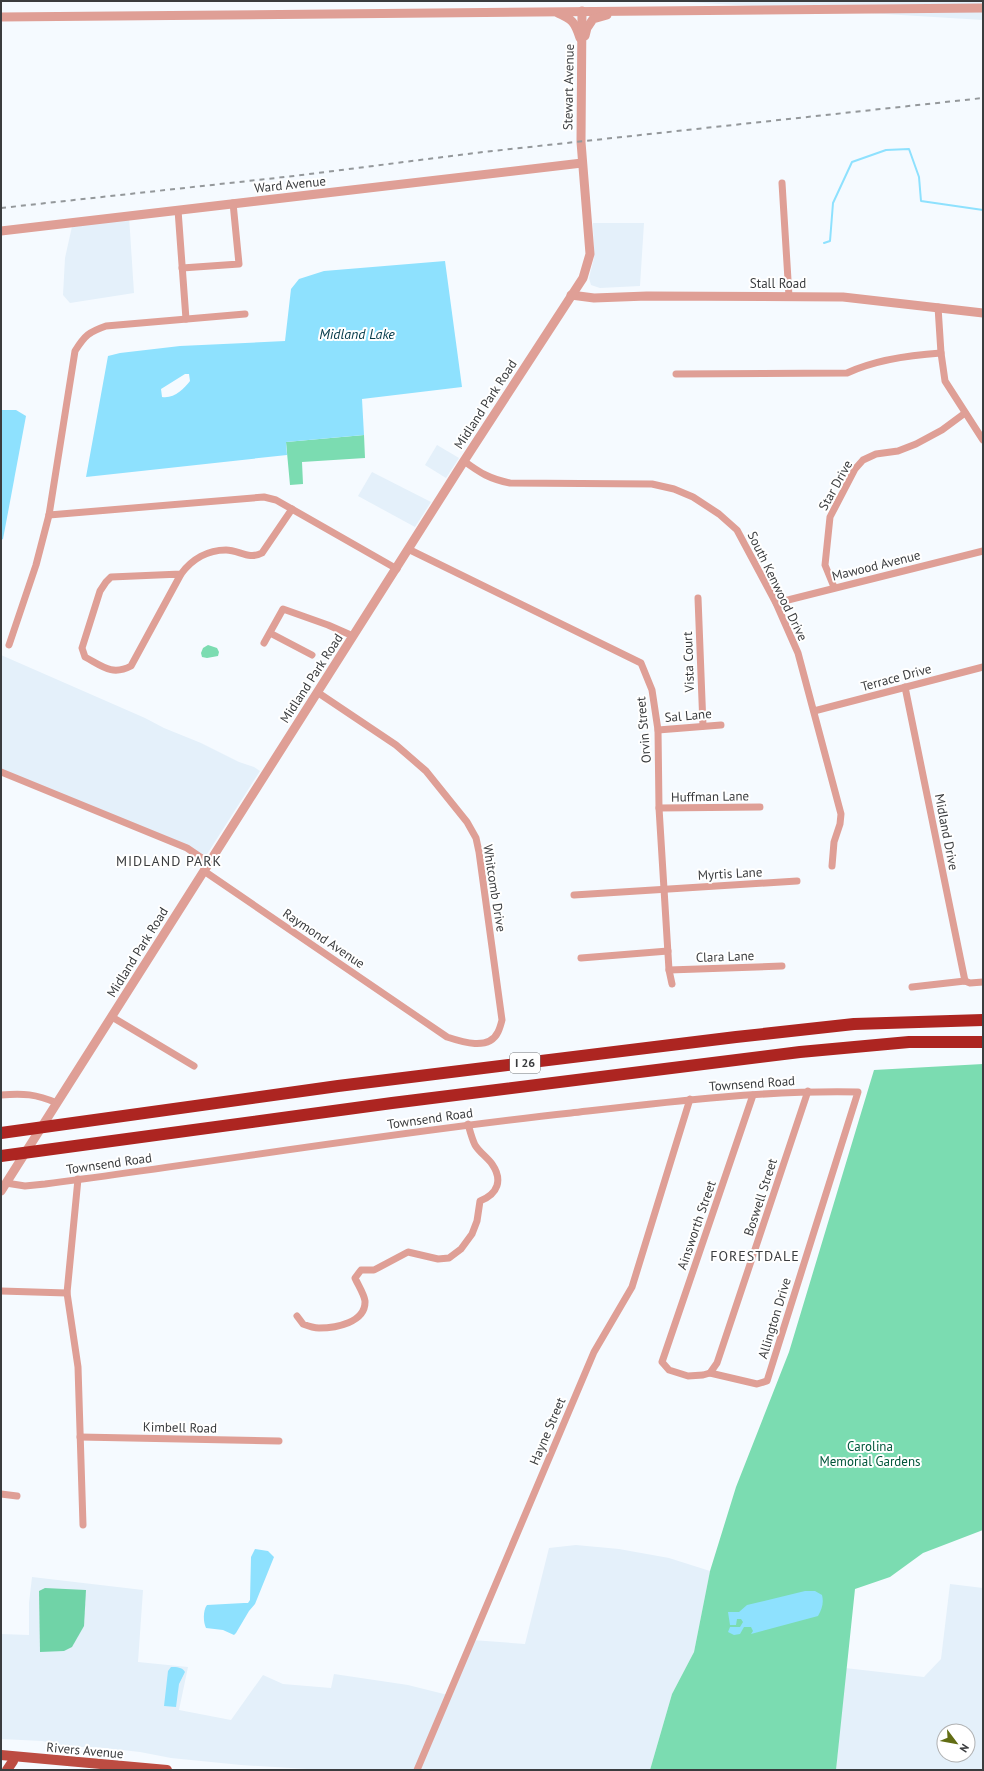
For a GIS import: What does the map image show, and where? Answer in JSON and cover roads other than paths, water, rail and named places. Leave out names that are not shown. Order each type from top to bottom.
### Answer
[{"type":"highway","name":"I 26","points":[[6,1132],[338,1086],[736,1037],[854,1024],[983,1020]]},
{"type":"highway","name":"I 26","points":[[1,1156],[384,1104],[800,1052],[909,1042],[983,1042]]},
{"type":"main road","name":"Rivers Avenue","points":[[1,1755],[168,1770]]},
{"type":"main road","points":[[1,1761],[10,1766],[77,1765],[83,1762]]},
{"type":"street","points":[[1,17],[983,8]]},
{"type":"street","points":[[582,47],[587,28],[593,19],[626,11]]},
{"type":"street","points":[[555,12],[570,18],[574,23],[582,47]]},
{"type":"street","name":"Stewart Avenue","points":[[582,12],[582,164]]},
{"type":"street","name":"Ward Avenue","points":[[1,231],[582,164]]},
{"type":"street","name":"Midland Park Road","points":[[1,1191],[464,461],[583,278],[590,254],[582,164]]},
{"type":"street","points":[[782,183],[789,296]]},
{"type":"street","points":[[182,268],[239,264],[234,203]]},
{"type":"street","points":[[178,210],[186,320]]},
{"type":"street","name":"Stall Road","points":[[571,295],[594,298],[789,296],[843,297],[983,313]]},
{"type":"street","points":[[938,307],[941,353],[945,381],[983,440]]},
{"type":"street","points":[[9,645],[36,565],[49,515],[75,351],[83,338],[91,332],[106,326],[245,314]]},
{"type":"street","points":[[676,374],[847,373],[865,365],[916,355],[941,353]]},
{"type":"street","name":"Star Drive","points":[[834,587],[825,565],[830,518],[855,469],[863,460],[876,454],[898,451],[916,444],[942,430],[965,413]]},
{"type":"street","name":"South Kenwood Drive","points":[[464,461],[483,475],[495,480],[510,483],[652,484],[674,489],[693,497],[719,514],[737,530],[776,603],[798,653],[841,814],[834,842],[832,866]]},
{"type":"street","points":[[49,515],[264,497],[276,500],[397,568]]},
{"type":"street","points":[[181,574],[111,577],[100,592],[82,648],[86,657],[111,670],[121,671],[130,666],[188,564],[207,553],[227,550],[255,557],[262,553],[292,509]]},
{"type":"street","name":"Orvin Street","points":[[408,550],[641,663],[652,690],[658,730],[664,889],[669,970],[672,984]]},
{"type":"street","name":"Mawood Avenue","points":[[776,603],[834,587],[983,551]]},
{"type":"street","name":"Vista Court","points":[[698,598],[703,726]]},
{"type":"street","points":[[264,643],[283,609],[328,625],[353,636]]},
{"type":"street","points":[[270,633],[312,655]]},
{"type":"street","name":"Terrace Drive","points":[[814,711],[983,667]]},
{"type":"street","name":"Midland Drive","points":[[905,687],[965,981]]},
{"type":"street","name":"Whitcomb Drive","points":[[317,692],[396,744],[426,772],[467,822],[476,838],[502,1020],[498,1033],[490,1041],[479,1044],[467,1044],[447,1037],[429,1025]]},
{"type":"street","name":"Sal Lane","points":[[658,730],[721,725]]},
{"type":"street","name":"Raymond Avenue","points":[[1,772],[187,848],[207,867],[429,1025]]},
{"type":"street","name":"Huffman Lane","points":[[660,808],[760,807]]},
{"type":"street","name":"Myrtis Lane","points":[[574,895],[797,881]]},
{"type":"street","points":[[581,958],[668,951]]},
{"type":"street","name":"Clara Lane","points":[[669,970],[782,966]]},
{"type":"street","points":[[912,987],[965,981],[970,983],[983,982]]},
{"type":"street","points":[[112,1017],[194,1066]]},
{"type":"street","name":"Townsend Road","points":[[6,1183],[25,1186],[468,1124],[690,1099],[808,1091],[858,1092]]},
{"type":"street","name":"Boswell Street","points":[[710,1373],[717,1363],[808,1091]]},
{"type":"street","name":"Allington Drive","points":[[710,1373],[757,1384],[767,1380],[858,1092]]},
{"type":"street","points":[[1,1095],[24,1093],[57,1103]]},
{"type":"street","name":"Ainsworth Street","points":[[710,1373],[688,1376],[669,1370],[662,1362],[753,1095]]},
{"type":"street","name":"Hayne Street","points":[[417,1770],[594,1352],[632,1287],[690,1099]]},
{"type":"street","points":[[297,1316],[303,1324],[318,1328],[342,1325],[356,1319],[362,1313],[365,1301],[356,1278],[360,1270],[374,1270],[408,1252],[438,1259],[449,1258],[461,1249],[472,1234],[477,1221],[480,1201],[490,1197],[496,1192],[497,1177],[492,1164],[475,1146],[468,1124]]},
{"type":"street","points":[[78,1179],[67,1293],[78,1368],[83,1525]]},
{"type":"street","points":[[1,1291],[67,1293]]},
{"type":"street","name":"Kimbell Road","points":[[80,1437],[279,1441]]},
{"type":"street","points":[[1,1494],[18,1496]]},
{"type":"water","name":"Midland Lake","points":[[445,261],[462,387],[362,399],[364,435],[286,442],[287,455],[86,477],[108,356],[120,353],[180,346],[285,341],[291,289],[299,279],[324,271]],"holes":[[[185,374],[189,374],[190,381],[182,390],[175,395],[162,397],[161,389]]]},
{"type":"water","points":[[1,410],[16,410],[26,416],[3,539],[1,540]]},
{"type":"water","points":[[867,1442],[871,1442],[873,1443],[873,1451],[867,1452],[864,1449],[864,1445]]},
{"type":"water","points":[[255,1549],[268,1551],[274,1557],[255,1604],[234,1635],[223,1630],[206,1628],[204,1616],[207,1605],[248,1603],[250,1600],[251,1557]]},
{"type":"water","points":[[805,1591],[815,1591],[822,1595],[823,1601],[821,1611],[818,1616],[751,1634],[753,1631],[751,1627],[744,1627],[740,1634],[734,1635],[728,1632],[730,1627],[740,1627],[743,1622],[741,1619],[737,1619],[736,1625],[730,1625],[728,1612],[739,1612],[747,1605]]},
{"type":"water","points":[[171,1667],[181,1668],[185,1672],[179,1684],[176,1707],[164,1706],[168,1671]]},
{"type":"waterway","points":[[824,243],[830,241],[833,203],[852,162],[886,150],[909,149],[919,177],[921,201],[983,210]]},
{"type":"railway","points":[[1,208],[294,176],[483,152],[983,98]]},
{"type":"district","name":"MIDLAND PARK","points":[[169,861]]},
{"type":"district","name":"FORESTDALE","points":[[755,1256]]},
{"type":"park label","name":"Carolina Memorial Gardens","points":[[870,1454]]}]
